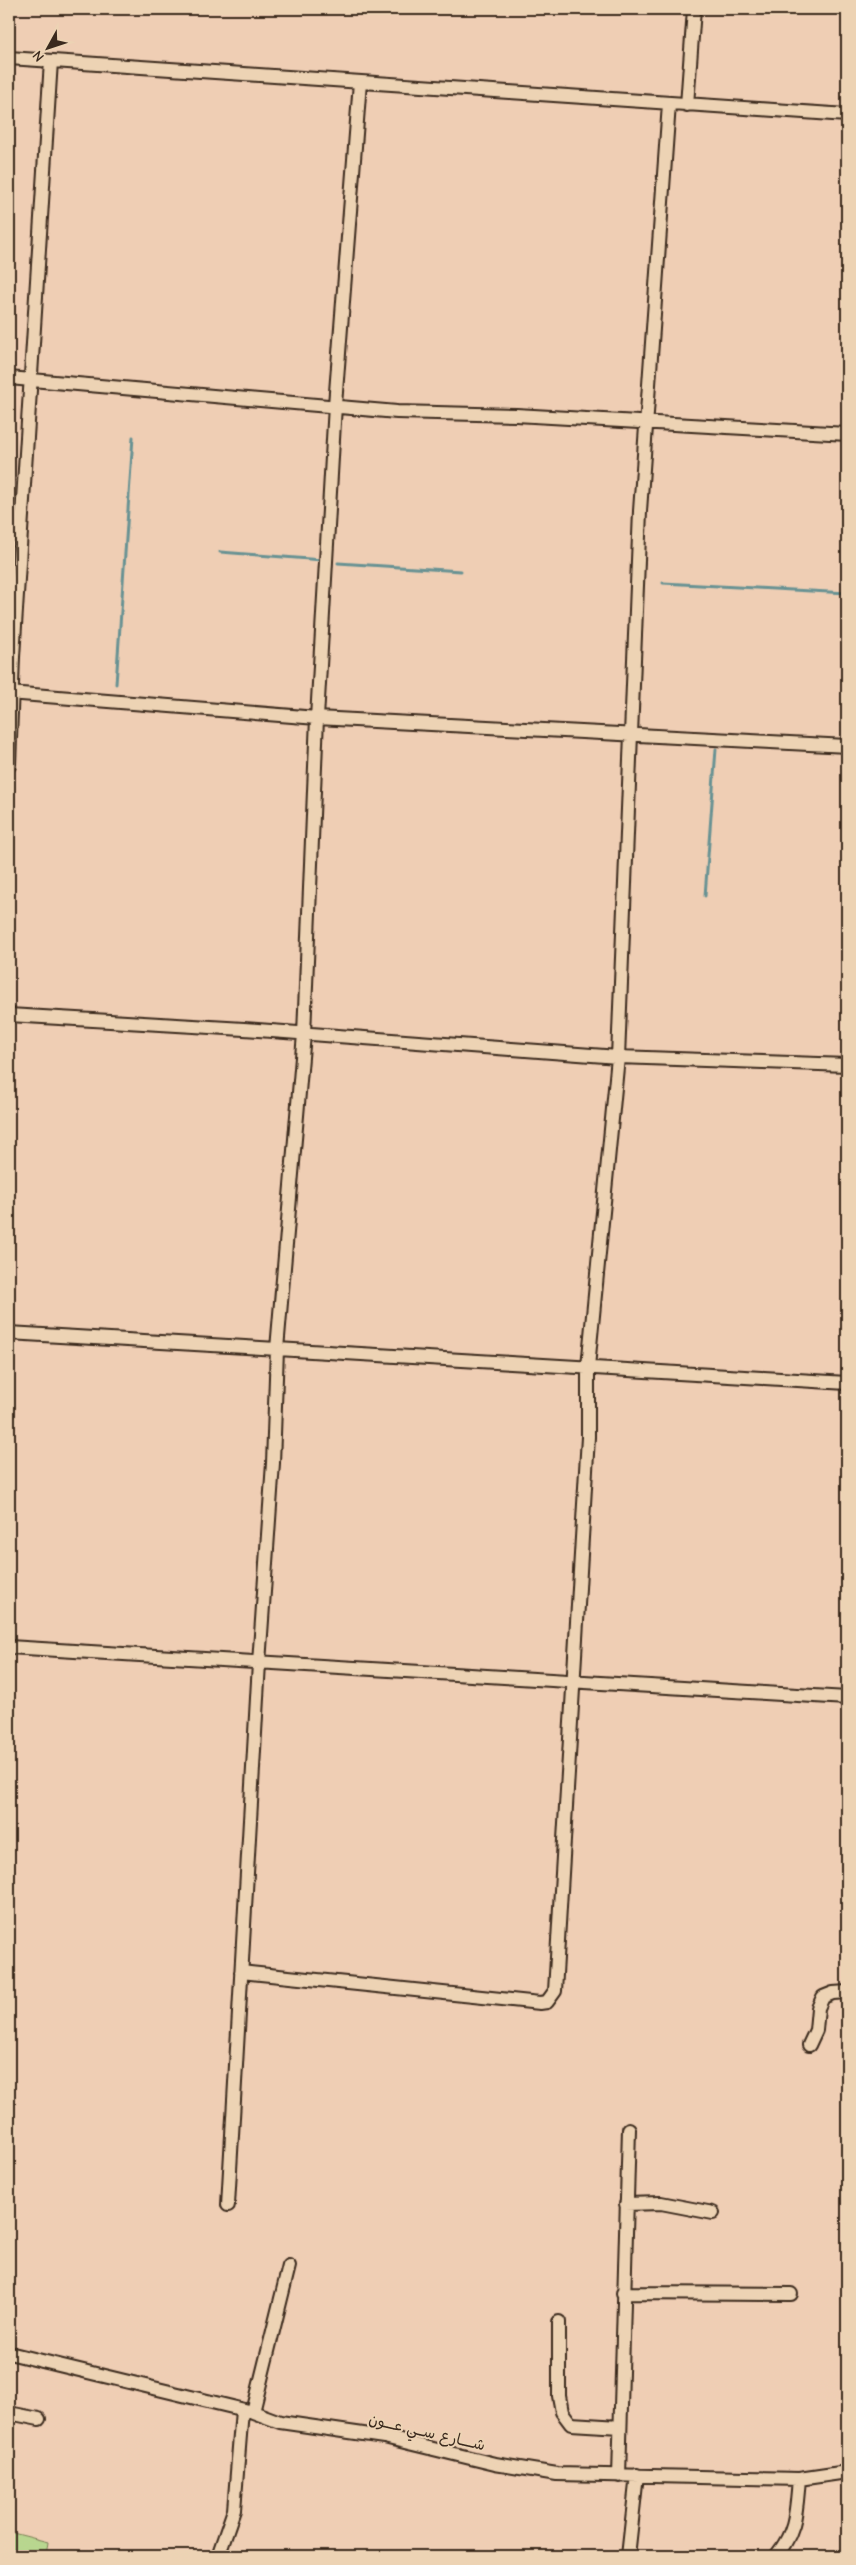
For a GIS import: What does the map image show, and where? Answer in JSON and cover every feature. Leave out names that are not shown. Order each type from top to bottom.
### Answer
[{"type":"street","points":[[687,105],[694,9]]},
{"type":"street","points":[[9,58],[847,115]]},
{"type":"street","points":[[9,766],[10,693],[32,379],[51,61]]},
{"type":"street","points":[[228,2205],[259,1664],[273,1463],[277,1349],[304,1034],[317,718],[335,405],[360,82]]},
{"type":"street","points":[[241,1972],[548,2002],[555,1991],[588,1437],[588,1367],[618,1057],[640,511],[648,423],[669,104]]},
{"type":"street","points":[[9,378],[335,405],[397,412],[516,415],[847,434]]},
{"type":"street","points":[[10,693],[317,718],[847,746]]},
{"type":"street","points":[[9,1015],[618,1057],[847,1065]]},
{"type":"street","points":[[9,1333],[847,1383]]},
{"type":"street","points":[[9,1647],[259,1664],[847,1698]]},
{"type":"street","points":[[809,2045],[816,2030],[818,2008],[823,1997],[834,1993],[847,1992]]},
{"type":"street","points":[[619,2476],[629,2129]]},
{"type":"street","points":[[626,2204],[661,2202],[713,2213]]},
{"type":"street","points":[[218,2556],[234,2510],[247,2411],[289,2266]]},
{"type":"street","points":[[623,2293],[791,2294]]},
{"type":"street","points":[[559,2322],[559,2396],[562,2412],[571,2424],[620,2427]]},
{"type":"street","name":"شــــارع ســي عـــون","points":[[9,2354],[247,2411],[280,2422],[384,2437],[495,2464],[556,2474],[799,2479],[847,2472]]},
{"type":"street","points":[[9,2413],[39,2420]]},
{"type":"street","points":[[628,2556],[637,2476]]},
{"type":"street","points":[[776,2556],[789,2540],[796,2517],[799,2479]]},
{"type":"green space","points":[[9,2532],[48,2542],[46,2556],[9,2556]]},
{"type":"waterway","points":[[116,684],[133,437]]},
{"type":"waterway","points":[[220,552],[322,560]]},
{"type":"waterway","points":[[338,563],[461,571]]},
{"type":"waterway","points":[[663,583],[847,593]]},
{"type":"waterway","points":[[705,896],[716,749]]}]
